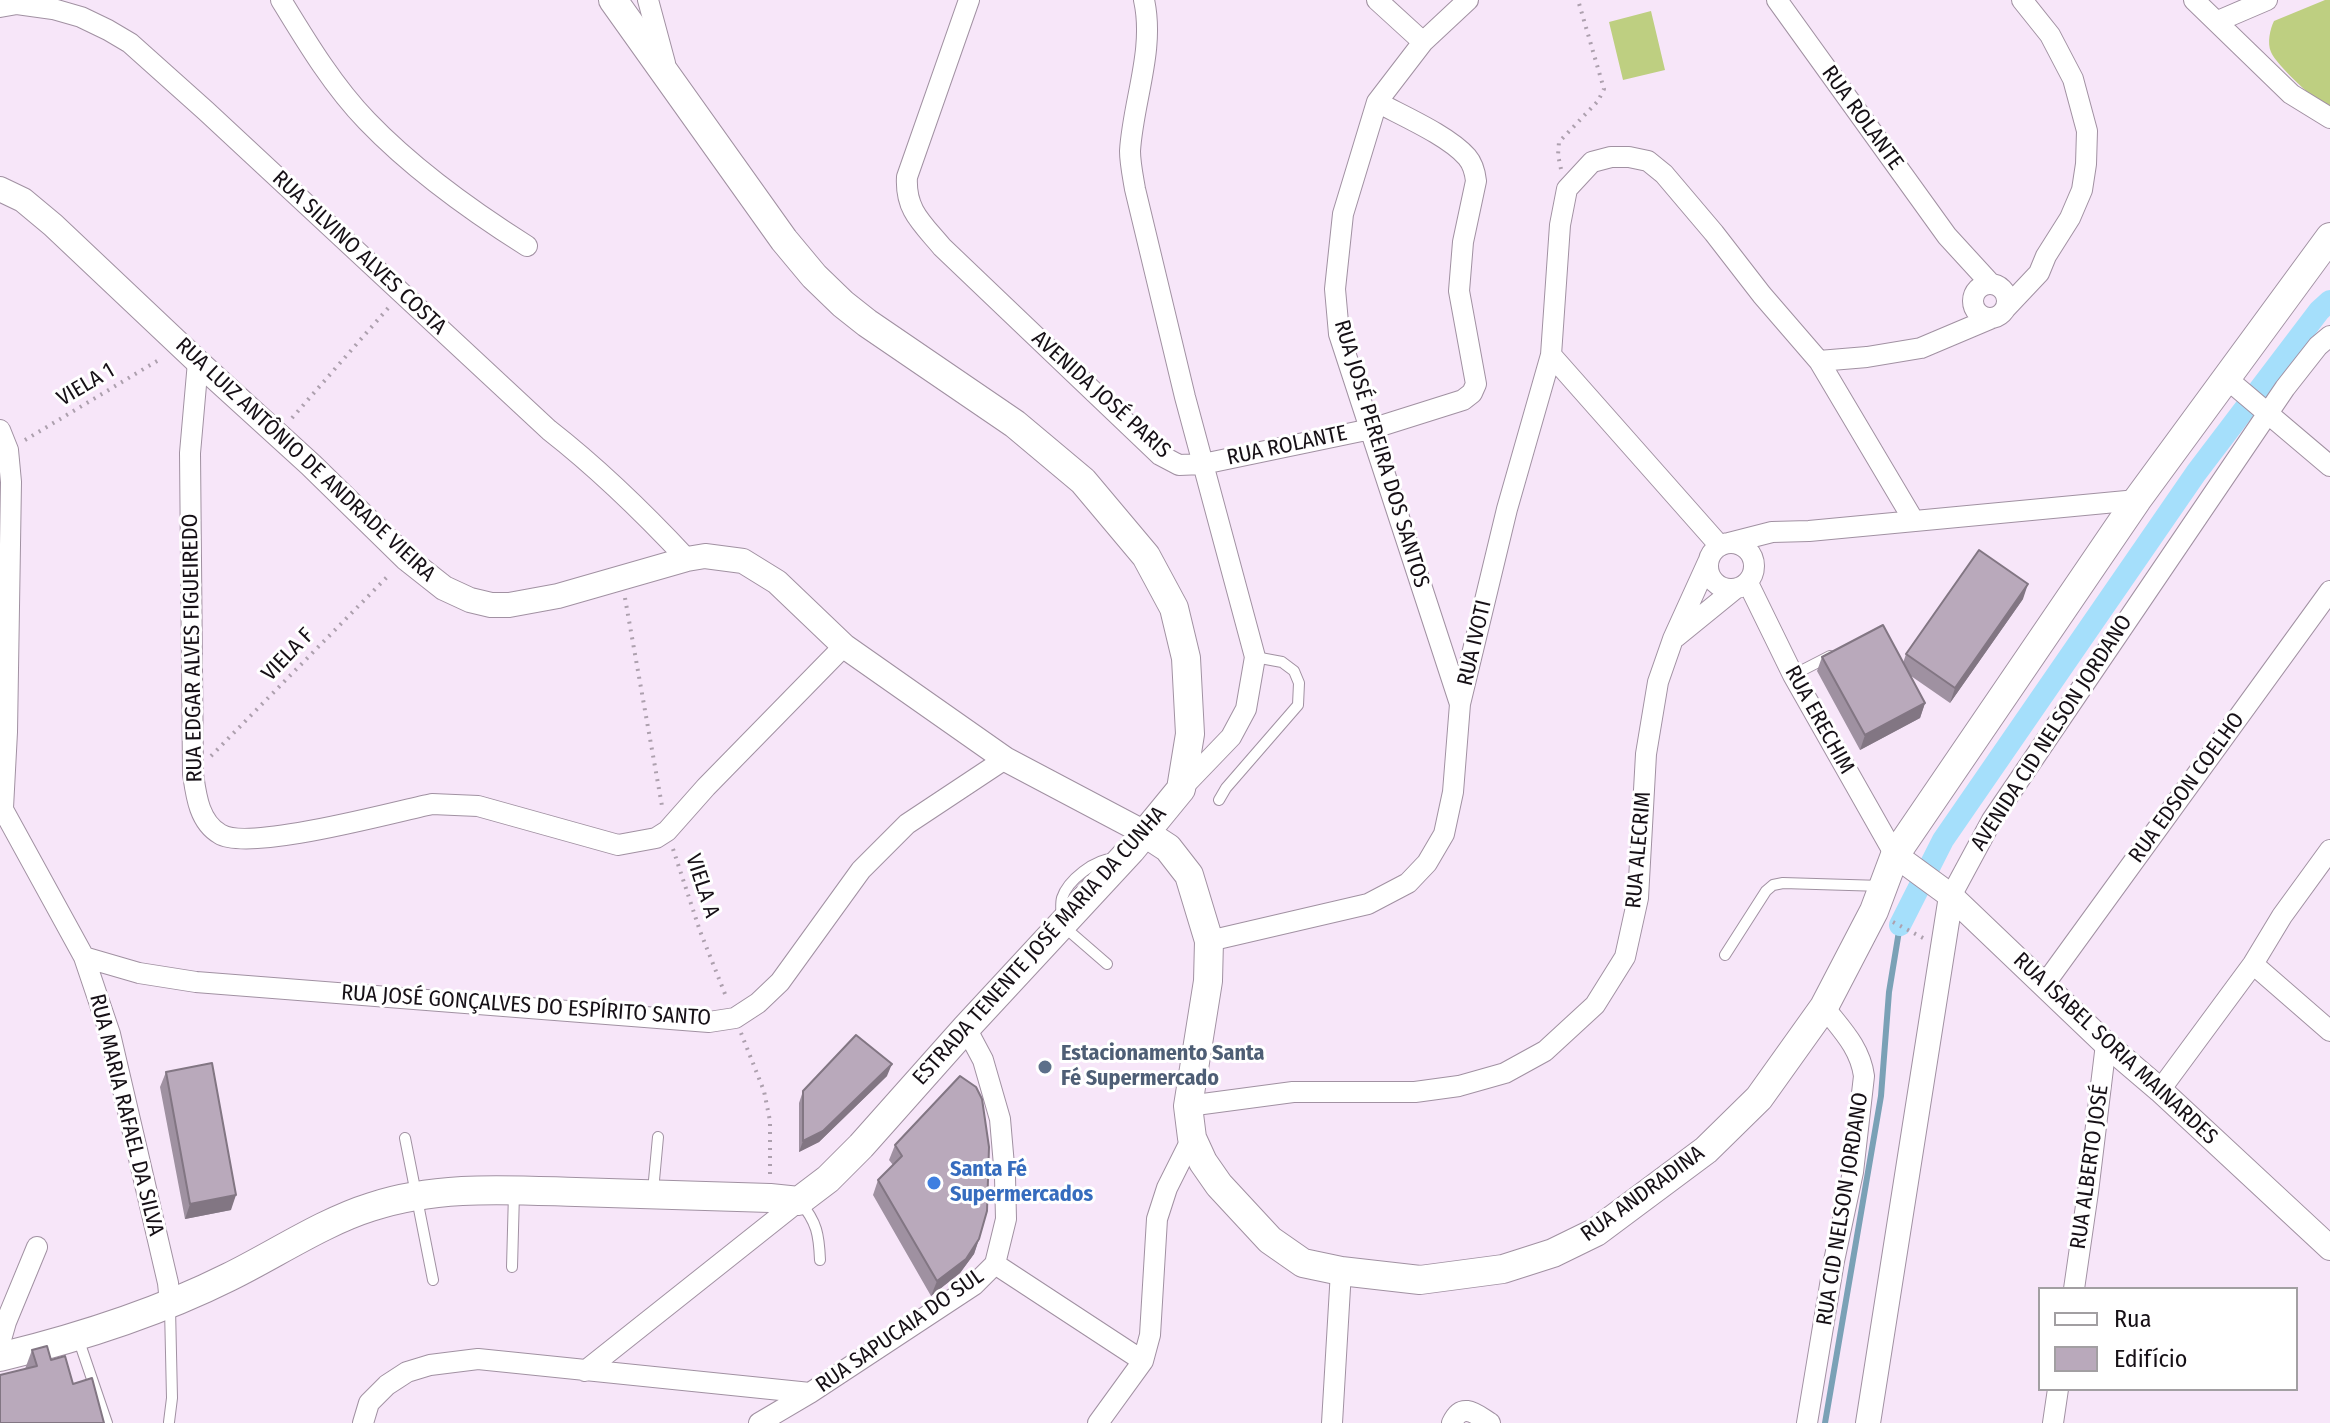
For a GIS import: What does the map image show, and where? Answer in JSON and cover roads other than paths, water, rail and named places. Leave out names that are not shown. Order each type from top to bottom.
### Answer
[{"type":"main road","name":"ESTRADA TENENTE JOSÉ MARIA DA CUNHA","points":[[613,0],[784,240],[814,276],[843,304],[1015,424],[1083,481],[1146,556],[1174,608],[1186,658],[1190,734],[1181,789],[1123,859],[861,1146],[828,1179],[799,1201]]},
{"type":"main road","name":"AVENIDA CID NELSON JORDANO","points":[[1903,862],[2137,500],[2248,397],[2330,237]]},
{"type":"main road","name":"RUA ANDRADINA","points":[[1145,833],[1168,848],[1189,875],[1209,941],[1208,981],[1188,1106],[1192,1138],[1203,1162],[1219,1185],[1270,1240],[1303,1263],[1341,1271],[1420,1280],[1503,1269],[1553,1253],[1596,1232],[1706,1150],[1759,1098],[1824,1007],[1884,886],[1903,862]]},
{"type":"main road","points":[[0,1357],[78,1337],[170,1303],[370,1207],[417,1196],[465,1190],[514,1190],[799,1201]]},
{"type":"street","points":[[281,0],[330,74],[365,119],[425,174],[527,246]]},
{"type":"street","name":"AVENIDA JOSÉ PARIS","points":[[969,0],[907,177],[906,189],[912,212],[942,247],[1160,455],[1179,465],[1203,464]]},
{"type":"street","points":[[1144,0],[1148,37],[1130,154],[1138,203],[1255,657],[1246,709],[1231,737],[1181,789]]},
{"type":"street","points":[[1377,0],[1423,42]]},
{"type":"street","name":"RUA JOSÉ PEREIRA DOS SANTOS","points":[[1460,704],[1339,334],[1335,289],[1343,214],[1377,102],[1423,42],[1468,0]]},
{"type":"street","name":"RUA ROLANTE","points":[[1777,0],[1984,291],[1977,311],[1981,315],[1999,313]]},
{"type":"street","points":[[1914,521],[1819,361],[1921,348],[1999,313],[2039,273],[2070,218],[2082,190],[2087,131],[2073,79],[2050,35],[2022,0]]},
{"type":"street","points":[[2194,0],[2291,94],[2330,118]]},
{"type":"street","points":[[2218,21],[2267,0]]},
{"type":"street","name":"RUA SILVINO ALVES COSTA","points":[[0,7],[17,4],[53,9],[81,17],[130,43],[549,430],[589,461],[687,559]]},
{"type":"street","points":[[654,4],[669,79]]},
{"type":"street","name":"RUA ROLANTE","points":[[1203,464],[1371,429],[1463,400],[1472,393],[1476,384],[1459,291],[1475,172],[1467,156],[1452,143],[1377,102]]},
{"type":"street","name":"RUA IVOTI","points":[[1209,941],[1368,904],[1408,883],[1427,863],[1444,834],[1453,792],[1460,704],[1507,509],[1551,355],[1560,225],[1567,189],[1592,162],[1611,157],[1648,161],[1664,174],[1819,361]]},
{"type":"street","name":"RUA LUIZ ANTÔNIO DE ANDRADE VIEIRA","points":[[0,189],[23,200],[53,225],[406,558],[444,588],[470,600],[509,605],[558,596],[687,559],[705,556],[743,561],[777,582],[844,646],[1005,759],[1145,833]]},
{"type":"street","points":[[1941,338],[1984,291],[2046,256]]},
{"type":"street","points":[[1984,291],[2002,288],[2007,297],[1999,313]]},
{"type":"street","name":"AVENIDA CID NELSON JORDANO","points":[[1868,1423],[1943,891],[1992,820],[2248,397],[2330,336]]},
{"type":"street","name":"RUA EDGAR ALVES FIGUEIREDO","points":[[189,354],[193,774],[196,797],[203,816],[219,834],[238,840],[270,839],[432,804],[457,804],[478,806],[618,845],[656,838],[667,831],[844,646]]},
{"type":"street","points":[[1551,355],[1719,550]]},
{"type":"street","points":[[2248,397],[2330,466]]},
{"type":"street","points":[[0,430],[8,450],[11,482],[7,732],[1,806]]},
{"type":"street","points":[[1742,586],[1728,590],[1714,583],[1708,570],[1719,550],[1772,532],[2137,500]]},
{"type":"street","points":[[1754,562],[1764,551],[1809,531]]},
{"type":"street","points":[[1673,639],[1742,586],[1754,569],[1747,549],[1741,545],[1719,550]]},
{"type":"street","name":"RUA ALECRIM","points":[[1188,1106],[1293,1092],[1415,1092],[1459,1086],[1505,1073],[1545,1051],[1595,1005],[1625,957],[1638,898],[1646,754],[1658,682],[1673,639],[1719,550]]},
{"type":"street","name":"RUA ERECHIM","points":[[1742,586],[1903,862]]},
{"type":"street","name":"RUA EDSON COELHO","points":[[2044,985],[2330,591]]},
{"type":"street","name":"RUA JOSÉ GONÇALVES DO ESPÍRITO SANTO","points":[[84,957],[139,973],[196,982],[709,1022],[735,1018],[758,1003],[780,982],[861,870],[907,824],[1005,759]]},
{"type":"street","name":"RUA MARIA RAFAEL DA SILVA","points":[[1,806],[84,957],[110,1034],[168,1283],[170,1303]]},
{"type":"street","points":[[2160,1090],[2253,964],[2282,916],[2330,850]]},
{"type":"street","name":"RUA ISABEL SORIA MAINARDES","points":[[1903,862],[1943,891],[2330,1248]]},
{"type":"street","points":[[2253,964],[2330,1031]]},
{"type":"street","name":"RUA CID NELSON JORDANO","points":[[1807,1423],[1834,1261],[1853,1172],[1864,1076],[1856,1047],[1824,1007]]},
{"type":"street","name":"RUA SAPUCAIA DO SUL","points":[[759,1423],[974,1285],[995,1264],[1006,1219],[1000,1119],[983,1060],[966,1028]]},
{"type":"street","name":"RUA ALBERTO JOSÉ","points":[[2074,1287],[2106,1044]]},
{"type":"street","points":[[1098,1423],[1143,1361],[1150,1335],[1157,1219],[1167,1188],[1192,1138]]},
{"type":"street","points":[[585,1371],[799,1201]]},
{"type":"street","points":[[0,1343],[37,1247]]},
{"type":"street","points":[[995,1264],[1143,1361]]},
{"type":"street","points":[[1332,1423],[1341,1271]]},
{"type":"street","points":[[363,1423],[369,1403],[387,1385],[407,1372],[430,1365],[478,1359],[810,1393]]},
{"type":"street","points":[[2053,1423],[2058,1391]]},
{"type":"street","points":[[1453,1420],[1460,1412],[1469,1410],[1490,1423]]},
{"type":"lane","points":[[1793,675],[1837,653]]},
{"type":"lane","points":[[1219,800],[1298,705],[1299,683],[1294,671],[1282,662],[1255,657]]},
{"type":"lane","points":[[1725,955],[1773,885],[1884,886]]},
{"type":"lane","points":[[1062,925],[1107,964]]},
{"type":"lane","points":[[653,1195],[658,1137]]},
{"type":"lane","points":[[405,1138],[433,1280]]},
{"type":"lane","points":[[512,1267],[514,1190]]},
{"type":"lane","points":[[799,1201],[813,1217],[820,1260]]},
{"type":"lane","points":[[169,1422],[172,1398],[170,1303]]},
{"type":"lane","points":[[78,1337],[107,1423]]},
{"type":"waterway","points":[[1900,925],[1943,840],[2196,473],[2319,311],[2330,301]]},
{"type":"waterway","points":[[1825,1423],[1881,1096],[1889,992],[1900,925]]},
{"type":"place","name":"Estacionamento Santa Fé Supermercado","points":[[1045,1067]]},
{"type":"place","name":"Santa Fé Supermercados","points":[[934,1183]]}]
